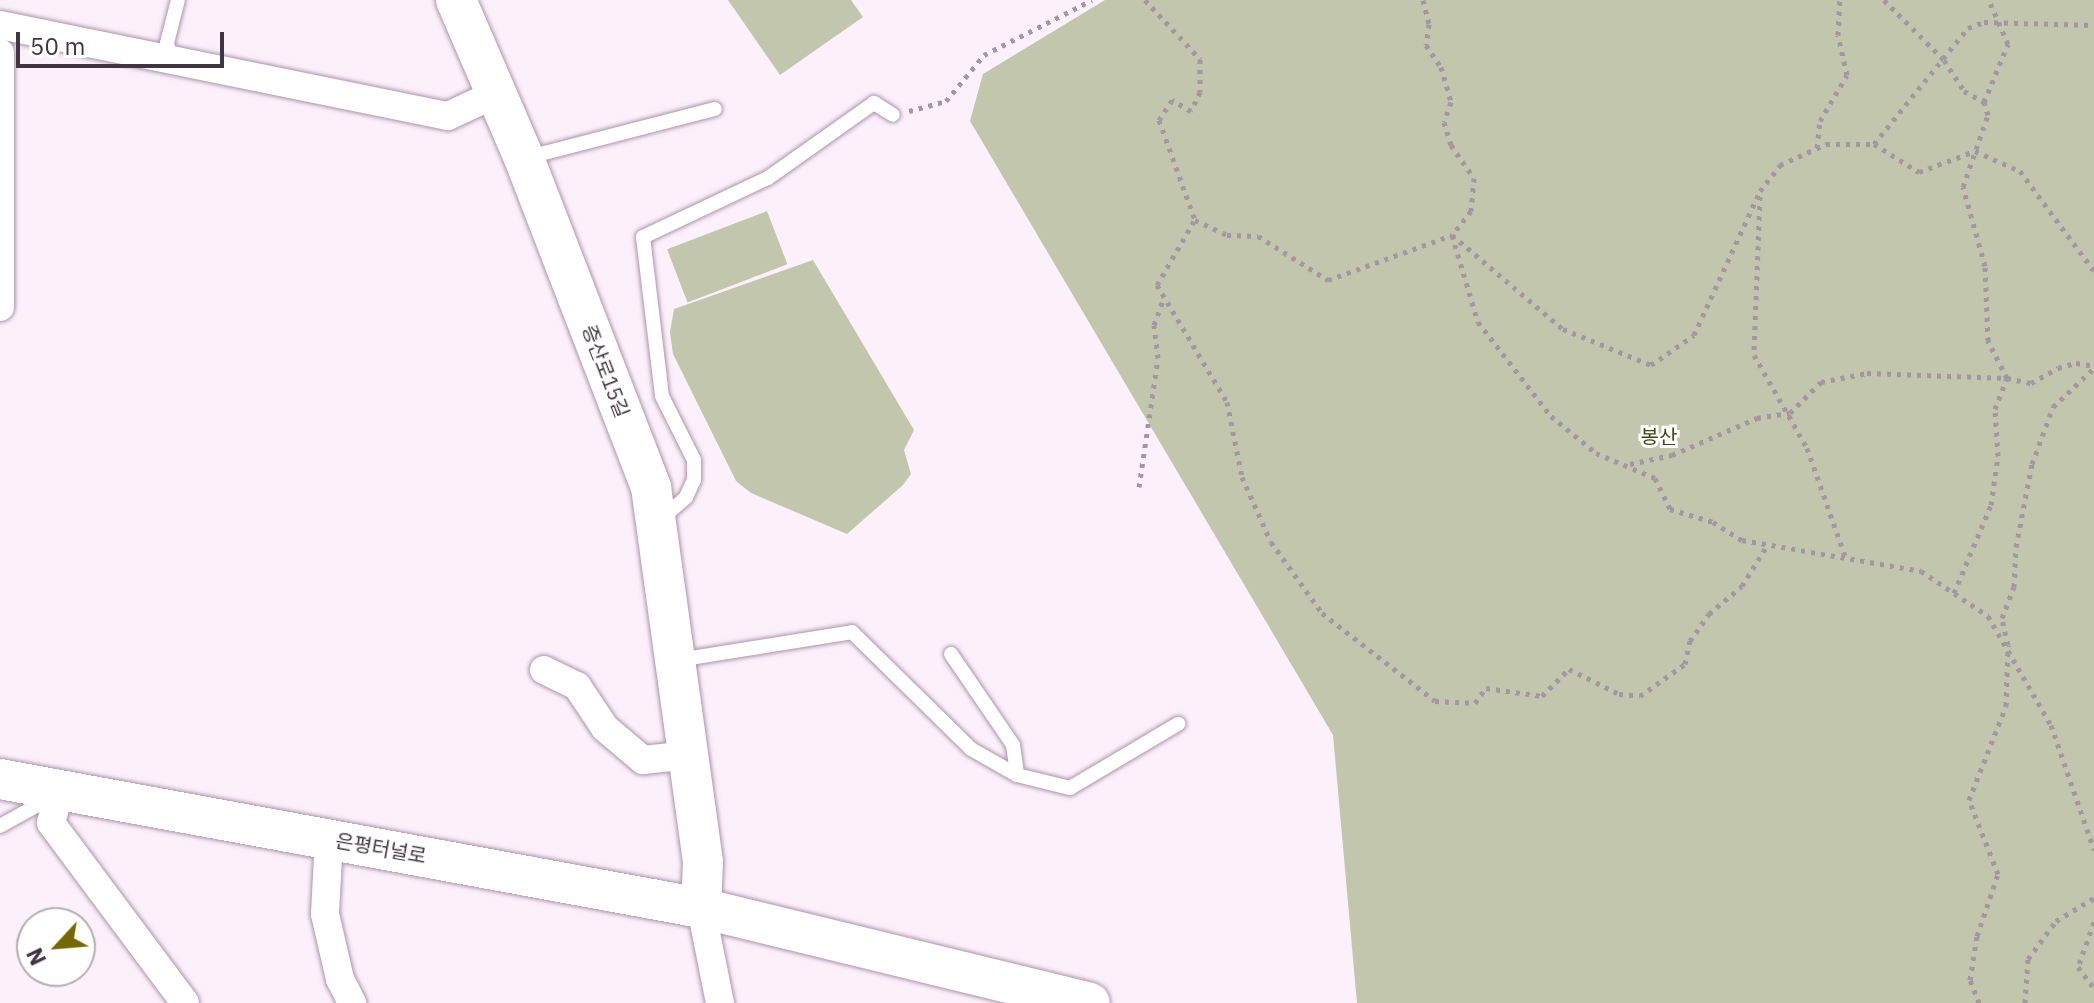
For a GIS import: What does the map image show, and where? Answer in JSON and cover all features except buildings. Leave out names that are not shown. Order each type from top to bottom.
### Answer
[{"type":"main road","name":"증산로15길","points":[[456,0],[493,95],[524,158],[651,487],[678,660],[703,862],[701,908]]},
{"type":"main road","name":"은평터널로","points":[[0,779],[701,908],[1070,1001]]},
{"type":"street","points":[[0,25],[448,116],[493,95]]},
{"type":"street","points":[[0,53],[0,307]]},
{"type":"street","points":[[544,670],[577,686],[605,728],[643,760],[690,755]]},
{"type":"street","points":[[60,791],[51,823],[185,1003]]},
{"type":"street","points":[[329,839],[325,914],[340,979],[352,1003]]},
{"type":"street","points":[[701,908],[720,1003]]},
{"type":"lane","points":[[171,59],[167,43],[178,0]]},
{"type":"lane","points":[[656,523],[686,497],[694,480],[694,460],[662,396],[643,237],[768,178],[874,103],[893,115]]},
{"type":"lane","points":[[524,158],[715,109]]},
{"type":"lane","points":[[678,660],[852,632],[971,749],[1017,775],[1070,788],[1178,724]]},
{"type":"lane","points":[[951,654],[1013,745],[1017,775]]},
{"type":"lane","points":[[0,826],[60,791]]},
{"type":"path","points":[[893,115],[946,101],[984,55],[1092,0]]},
{"type":"path","points":[[1145,0],[1200,59],[1200,92],[1191,111],[1172,100],[1159,120],[1195,220],[1227,235],[1258,236],[1328,280],[1452,235],[1471,211],[1474,178],[1451,145],[1444,122],[1451,102],[1441,67],[1426,45],[1429,24],[1423,0]]},
{"type":"path","points":[[1817,149],[1820,121],[1847,75],[1838,35],[1840,0]]},
{"type":"path","points":[[1884,0],[1944,60],[1964,91],[1984,102]]},
{"type":"path","points":[[1954,593],[1991,505],[1998,456],[1995,409],[2007,378],[1988,341],[1985,266],[1963,187],[1988,115],[1984,102],[2008,44],[1989,0]]},
{"type":"path","points":[[1874,144],[1968,28],[2001,22],[2094,25]]},
{"type":"path","points":[[1452,235],[1563,329],[1651,365],[1694,335],[1760,191],[1780,165],[1817,149],[1874,144],[1919,172],[1975,151],[2020,171],[2094,271]]},
{"type":"path","points":[[1760,191],[1754,355],[1807,448],[1845,556]]},
{"type":"path","points":[[1195,220],[1157,285],[1163,299],[1188,329],[1227,402],[1242,477],[1271,542],[1322,613],[1435,701],[1475,703],[1486,688],[1542,696],[1569,669],[1619,694],[1640,696],[1685,664],[1690,641],[1709,614],[1742,586],[1768,544]]},
{"type":"path","points":[[1452,235],[1478,322],[1551,416],[1596,453],[1655,478],[1670,509],[1713,522],[1742,540],[1921,571],[1988,616],[2008,645],[2006,706],[1969,800],[1998,874],[1977,936],[1970,980],[1979,1003]]},
{"type":"path","points":[[1139,487],[1158,358],[1154,325],[1163,299]]},
{"type":"path","points":[[1630,465],[1672,455],[1757,418],[1786,414],[1821,382],[1867,373],[2007,378],[2031,383],[2058,368],[2076,363],[2094,367]]},
{"type":"path","points":[[2094,367],[2053,407],[2032,464],[2016,547],[2014,587],[2002,618],[2008,645],[2024,684],[2051,725],[2094,850]]},
{"type":"path","points":[[2025,1003],[2028,959],[2056,921],[2094,898]]},
{"type":"path","points":[[2094,922],[2078,967],[2094,988]]},
{"type":"green space","points":[[728,0],[851,0],[863,17],[780,75]]},
{"type":"green space","name":"봉산","points":[[1105,0],[2094,0],[2094,1003],[1357,1003],[1333,735],[970,121],[983,74]]},
{"type":"green space","points":[[767,211],[787,264],[688,303],[667,249]]},
{"type":"green space","points":[[813,260],[914,430],[904,450],[911,474],[903,485],[847,534],[751,493],[736,481],[673,354],[670,332],[674,309]]}]
